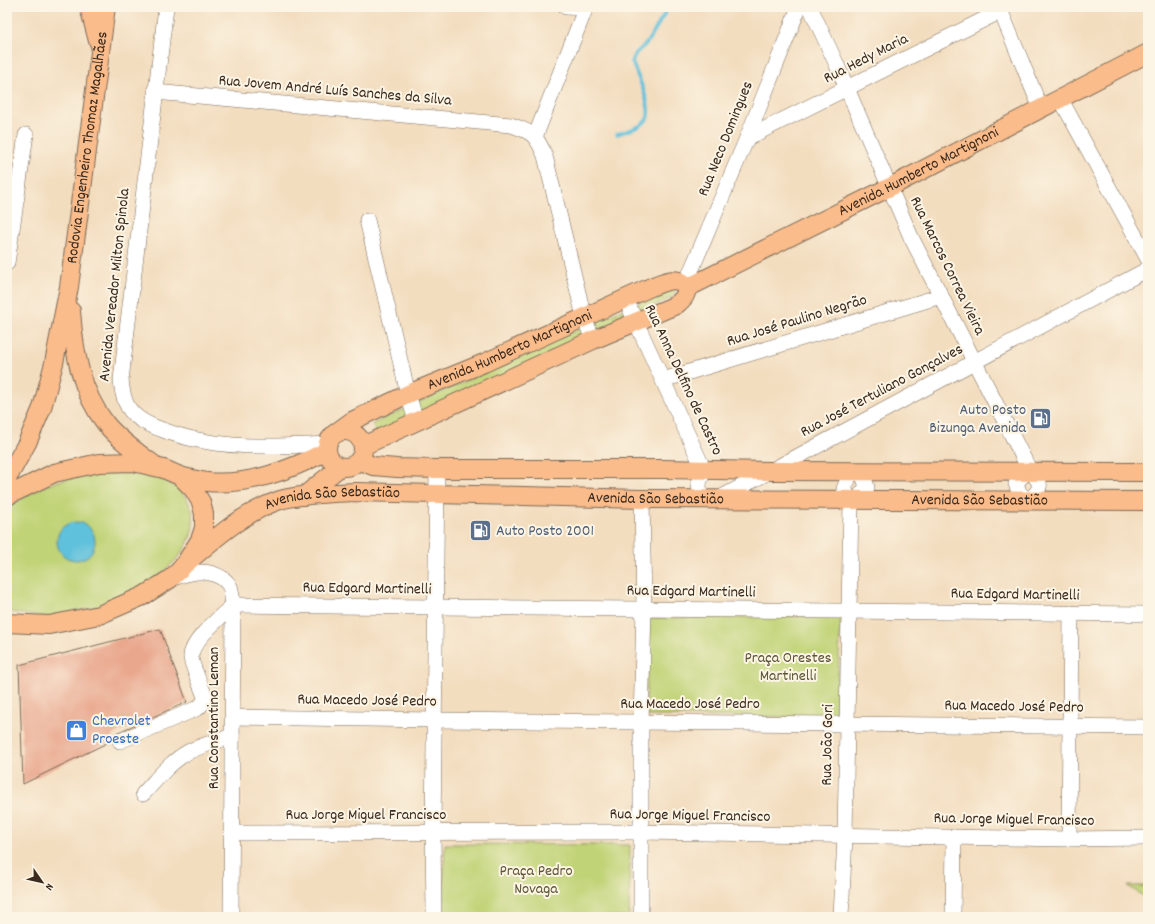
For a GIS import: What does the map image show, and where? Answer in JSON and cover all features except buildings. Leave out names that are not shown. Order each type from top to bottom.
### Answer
[{"type":"main road","points":[[89,7],[100,52]]},
{"type":"main road","name":"Rodovia Engenheiro Thomaz Magalhães","points":[[7,479],[27,443],[42,408],[54,363],[69,288],[106,7]]},
{"type":"main road","name":"Avenida Humberto Martignoni","points":[[686,286],[890,187],[1148,53]]},
{"type":"main road","name":"Avenida Humberto Martignoni","points":[[301,497],[340,467],[350,466],[361,453],[416,421],[593,340],[676,305],[687,295],[686,286],[681,282],[674,280],[626,298],[484,363],[408,394],[352,421],[329,443]]},
{"type":"main road","name":"Rodovia Engenheiro Thomaz Magalhães","points":[[69,288],[73,341],[82,380],[94,407],[107,425],[156,467]]},
{"type":"main road","points":[[7,496],[54,473],[99,463],[133,462],[164,469],[180,476],[206,482],[231,482],[266,476],[309,460],[329,443],[338,431],[346,430],[357,435],[361,453]]},
{"type":"main road","points":[[329,443],[331,461],[340,467]]},
{"type":"main road","name":"Avenida São Sebastião","points":[[361,453],[373,466],[437,469],[1148,472]]},
{"type":"main road","points":[[301,497],[309,478],[309,460]]},
{"type":"main road","points":[[491,469],[492,496]]},
{"type":"main road","points":[[7,623],[49,625],[98,615],[143,596],[170,579],[184,565],[200,540],[204,528],[204,514],[201,502],[193,489],[180,476]]},
{"type":"main road","name":"Avenida São Sebastião","points":[[184,565],[220,534],[241,519],[263,507],[281,500],[329,493],[356,492],[642,499],[1148,501]]},
{"type":"street","name":"Avenida Vereador Milton Spinola","points":[[166,7],[121,380],[123,394],[128,407],[138,417],[152,426],[176,435],[207,442],[250,446],[329,443]]},
{"type":"street","points":[[566,7],[586,8],[535,137],[540,142],[547,163],[584,317],[593,340]]},
{"type":"street","name":"Rua Neco Domingues","points":[[686,286],[747,138],[798,7]]},
{"type":"street","name":"Rua Marcos Correa Vieira","points":[[810,7],[847,88],[911,237],[1030,471],[1038,479],[1040,484],[1030,501]]},
{"type":"street","points":[[1000,9],[1041,109]]},
{"type":"street","name":"Rua Hedy Maria","points":[[747,138],[1000,9]]},
{"type":"street","name":"Rua Jovem André Luís Sanches da Silva","points":[[155,92],[511,125],[529,131],[535,137]]},
{"type":"street","points":[[1060,98],[1148,259]]},
{"type":"street","points":[[7,263],[26,135]]},
{"type":"street","points":[[367,220],[408,394],[416,421]]},
{"type":"street","name":"Rua José Tertuliano Gonçalves","points":[[718,499],[1148,269]]},
{"type":"street","name":"Rua José Paulino Negrão","points":[[663,380],[941,296]]},
{"type":"street","name":"Rua Anna Delfino de Castro","points":[[626,298],[704,470],[699,483],[700,499]]},
{"type":"street","points":[[434,917],[433,834],[437,469]]},
{"type":"street","points":[[851,501],[859,497],[867,487],[864,478],[856,470]]},
{"type":"street","points":[[641,917],[641,722],[644,609],[642,499]]},
{"type":"street","name":"Rua João Gori","points":[[841,917],[845,836],[851,501]]},
{"type":"street","name":"Rua Constantino Leman","points":[[170,579],[193,572],[202,571],[216,574],[226,581],[231,590],[233,605],[231,917]]},
{"type":"street","points":[[120,741],[198,708],[204,702],[205,697],[191,658],[193,649],[197,641],[233,605]]},
{"type":"street","name":"Rua Edgard Martinelli","points":[[233,605],[1148,614]]},
{"type":"street","points":[[1068,839],[1071,613]]},
{"type":"street","name":"Rua Macedo José Pedro","points":[[232,717],[1148,727]]},
{"type":"street","points":[[143,794],[170,765],[180,757],[190,751],[232,736]]},
{"type":"street","name":"Rua Jorge Miguel Francisco","points":[[232,833],[433,834],[640,832],[1068,839],[1148,838]]},
{"type":"street","points":[[953,917],[954,837]]},
{"type":"green space","points":[[674,287],[675,293],[671,298],[377,433],[372,424],[560,338]]},
{"type":"green space","points":[[129,472],[168,482],[180,491],[191,507],[193,517],[191,533],[185,548],[174,562],[161,574],[146,584],[130,593],[97,607],[52,617],[7,611],[7,508],[32,493],[59,481],[76,477]]},
{"type":"green space","name":"Praça Orestes Martinelli","points":[[841,616],[836,717],[646,716],[648,618]]},
{"type":"green space","name":"Praça Pedro Novaga","points":[[445,844],[630,845],[629,917],[442,917]]},
{"type":"green space","points":[[1128,886],[1148,886],[1148,899]]},
{"type":"water","points":[[76,522],[89,528],[95,541],[89,554],[76,560],[63,554],[57,541],[63,528]]},
{"type":"waterway","points":[[617,134],[638,127],[647,119],[648,107],[646,99],[632,62],[636,53],[646,44],[669,7]]},
{"type":"place","name":"Auto Posto Bizunga Avenida","points":[[1041,419]]},
{"type":"place","name":"Auto Posto 2001","points":[[481,531]]},
{"type":"place","name":"Chevrolet Proeste","points":[[77,730]]}]
